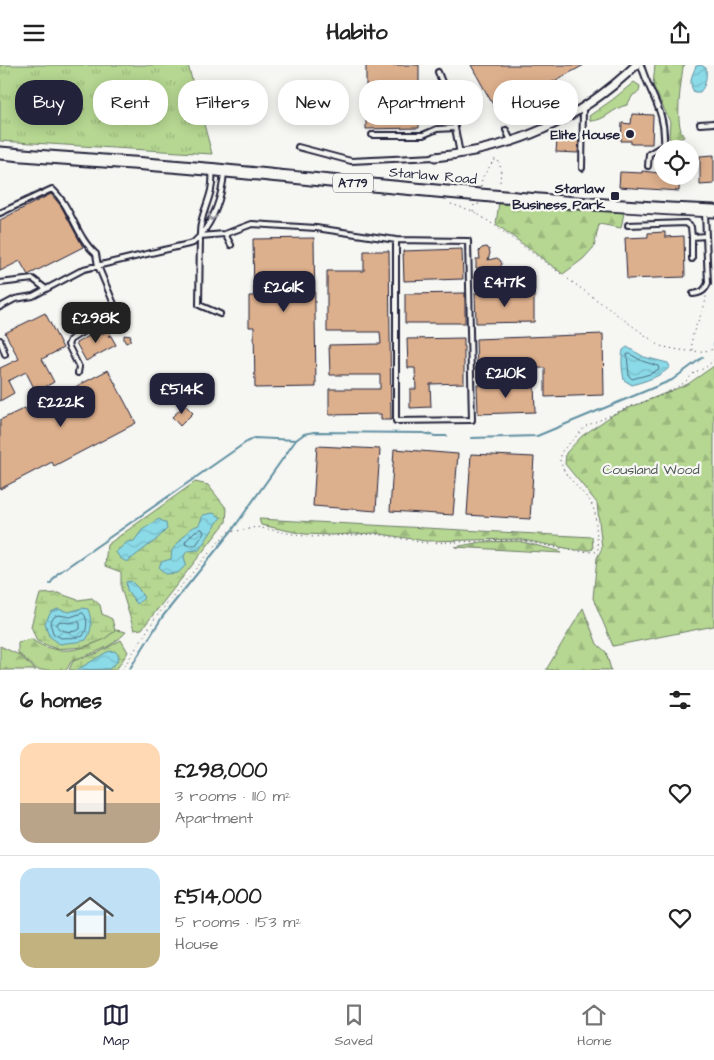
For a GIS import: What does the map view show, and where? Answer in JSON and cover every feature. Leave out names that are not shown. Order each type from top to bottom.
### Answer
[{"type":"main road","name":"Starlaw Road","points":[[0,153],[224,170],[710,213]]},
{"type":"street","points":[[435,157],[471,153],[543,130],[583,108],[608,91],[636,65]]},
{"type":"lane","points":[[641,65],[646,82],[657,100],[663,118],[664,140]]},
{"type":"lane","points":[[438,71],[453,110],[460,154]]},
{"type":"lane","points":[[582,168],[583,108]]},
{"type":"lane","points":[[700,124],[714,123]]},
{"type":"lane","points":[[372,135],[424,135],[438,129],[455,128]]},
{"type":"lane","points":[[506,130],[511,141]]},
{"type":"lane","points":[[298,147],[351,161],[435,157]]},
{"type":"lane","points":[[648,166],[649,154],[654,151]]},
{"type":"lane","points":[[212,169],[212,189],[200,224],[199,305],[220,314]]},
{"type":"lane","points":[[0,307],[16,299],[33,296],[84,269],[192,243],[209,225],[218,201],[224,170]]},
{"type":"lane","points":[[0,213],[52,189],[61,197],[88,247],[96,254],[98,266],[114,304],[114,312],[70,340],[68,345],[70,353],[79,367],[78,373]]},
{"type":"lane","points":[[706,223],[710,213]]},
{"type":"lane","points":[[693,294],[700,293],[706,289],[708,283],[706,223],[710,213]]},
{"type":"lane","points":[[628,225],[686,223],[691,227],[692,259]]},
{"type":"lane","points":[[200,235],[225,234],[252,224],[316,228],[396,240],[468,241],[472,421],[396,421],[396,240]]},
{"type":"lane","points":[[225,234],[231,245]]},
{"type":"lane","points":[[692,237],[706,236]]},
{"type":"lane","points":[[707,263],[714,262]]},
{"type":"lane","points":[[0,283],[33,279],[46,289]]},
{"type":"lane","points":[[0,340],[5,354]]},
{"type":"path","points":[[481,187],[482,178],[494,160],[498,160],[502,169],[500,183]]},
{"type":"path","points":[[451,204],[473,211],[660,346],[683,351],[714,349]]},
{"type":"path","points":[[473,211],[474,205],[483,204]]},
{"type":"path","points":[[694,351],[691,343],[698,320],[706,303],[706,289]]},
{"type":"path","points":[[122,670],[174,593],[227,532],[256,527],[309,537],[376,534],[425,543],[518,540],[574,551],[597,552],[595,513],[591,502],[565,473],[560,461],[562,451],[586,426],[663,395],[684,383],[714,360]]},
{"type":"green space","points":[[0,65],[188,65],[192,80],[178,80],[178,125],[204,125],[212,154],[0,141]]},
{"type":"green space","points":[[655,65],[685,65],[683,67],[679,103],[679,123],[684,137],[670,140],[670,122],[653,85]]},
{"type":"green space","points":[[634,82],[640,86],[639,92],[633,95],[627,105],[605,117],[590,121],[589,116]]},
{"type":"green space","points":[[499,202],[624,213],[621,228],[599,224],[594,247],[583,259],[563,274],[496,224]]},
{"type":"green space","name":"Cousland Wood","points":[[714,366],[714,626],[613,646],[593,598],[597,558],[602,548],[597,503],[565,464],[566,453],[582,436],[614,414],[688,384]]},
{"type":"green space","points":[[195,482],[208,485],[227,509],[226,522],[142,629],[134,630],[121,588],[121,572],[105,566],[107,545]]},
{"type":"green space","points":[[259,519],[592,537],[593,549],[576,550],[518,539],[425,541],[375,533],[304,534],[261,525]]},
{"type":"green space","points":[[518,541],[561,553],[455,547],[481,542]]},
{"type":"green space","points":[[58,593],[78,600],[92,598],[100,605],[102,614],[112,619],[115,631],[103,640],[84,647],[56,649],[37,641],[31,626],[40,594]]},
{"type":"green space","points":[[583,608],[597,644],[606,652],[611,670],[546,670]]},
{"type":"green space","points":[[116,630],[126,632],[108,646],[72,660],[65,670],[38,670],[18,653],[18,642],[31,639],[52,649],[74,649],[96,643]]},
{"type":"green space","points":[[121,640],[128,652],[116,670],[69,670],[73,661],[98,653]]},
{"type":"green space","points":[[0,646],[19,655],[36,670],[0,670]]},
{"type":"water","points":[[701,65],[706,68],[706,81],[700,92],[694,92],[691,85],[692,76],[696,66]]},
{"type":"water","points":[[627,347],[644,357],[668,363],[670,367],[657,376],[632,385],[624,380],[623,373],[623,350]]},
{"type":"water","points":[[213,513],[221,517],[199,550],[187,551],[184,556],[186,565],[178,573],[166,574],[159,568],[161,562],[171,559],[172,550],[191,528],[199,525],[203,515]]},
{"type":"water","points":[[159,519],[166,523],[167,529],[157,539],[127,562],[120,558],[116,552],[127,542],[134,541],[142,530]]},
{"type":"water","points":[[131,581],[144,598],[137,604],[127,590],[126,582]]},
{"type":"water","points":[[82,608],[88,609],[91,621],[91,629],[86,640],[60,644],[49,636],[45,623],[51,612],[58,609],[69,612]]},
{"type":"water","points":[[115,651],[119,656],[117,662],[109,669],[77,670],[107,652]]},
{"type":"building","points":[[366,65],[419,65],[419,80],[366,80]]},
{"type":"building","points":[[471,65],[584,65],[556,80],[493,80],[493,105],[483,87],[483,80],[479,80]]},
{"type":"building","name":"Elite House","points":[[632,114],[653,115],[652,144],[631,144],[631,141],[621,141],[622,123],[631,124]]},
{"type":"building","points":[[366,125],[419,125],[419,128],[366,129]]},
{"type":"building","points":[[557,139],[579,140],[578,153],[556,152]]},
{"type":"building","points":[[714,155],[714,184],[700,185],[700,156]]},
{"type":"building","points":[[642,171],[654,172],[654,185],[679,185],[679,191],[619,187],[620,172],[642,173]]},
{"type":"building","points":[[51,194],[61,206],[83,247],[28,275],[20,261],[0,271],[0,220]]},
{"type":"building","points":[[665,232],[665,237],[684,236],[685,277],[627,279],[625,238],[648,237],[648,233]]},
{"type":"building","points":[[314,238],[316,387],[255,388],[254,327],[249,327],[249,296],[254,296],[253,239]]},
{"type":"building","points":[[486,247],[490,253],[488,260],[497,258],[502,264],[497,269],[476,268],[476,259],[480,259],[479,251]]},
{"type":"building","points":[[462,249],[463,279],[404,281],[403,251]]},
{"type":"building","points":[[364,251],[389,251],[391,420],[381,420],[381,414],[329,415],[329,389],[380,389],[380,375],[330,375],[329,345],[381,344],[380,332],[327,332],[327,271],[364,271]]},
{"type":"building","points":[[465,293],[465,323],[405,323],[405,294]]},
{"type":"building","points":[[475,293],[534,293],[534,322],[476,323]]},
{"type":"building","points":[[45,313],[63,348],[42,359],[54,382],[36,392],[26,372],[8,381],[14,393],[0,401],[0,368],[19,359],[5,333]]},
{"type":"building","points":[[121,317],[126,326],[118,331],[112,322]]},
{"type":"building","points":[[100,330],[102,334],[108,330],[111,335],[108,336],[111,336],[116,345],[86,361],[76,343]]},
{"type":"building","points":[[603,334],[604,395],[545,397],[545,368],[477,369],[476,339]]},
{"type":"building","points":[[124,335],[131,336],[130,341],[126,343]]},
{"type":"building","points":[[464,338],[464,383],[430,384],[431,407],[410,408],[410,389],[416,389],[415,368],[408,368],[407,339]]},
{"type":"building","points":[[108,370],[136,423],[54,466],[52,462],[0,489],[0,420],[25,408],[27,412]]},
{"type":"building","points":[[534,383],[535,412],[478,414],[477,385]]},
{"type":"building","points":[[185,405],[193,413],[180,426],[172,417]]},
{"type":"building","points":[[317,446],[380,449],[376,511],[313,506]]},
{"type":"building","points":[[394,449],[458,454],[453,515],[390,511]]},
{"type":"building","points":[[471,454],[534,457],[530,519],[467,515]]},
{"type":"waterway","points":[[471,438],[537,436],[672,380],[703,357]]},
{"type":"waterway","points":[[50,584],[57,574],[254,438],[296,440],[304,434],[314,432],[423,433],[447,436]]},
{"type":"waterway","points":[[129,670],[163,616],[233,529],[296,440]]},
{"type":"place","name":"Elite House","points":[[630,134]]},
{"type":"place","name":"Starlaw Business Park","points":[[615,196]]}]
